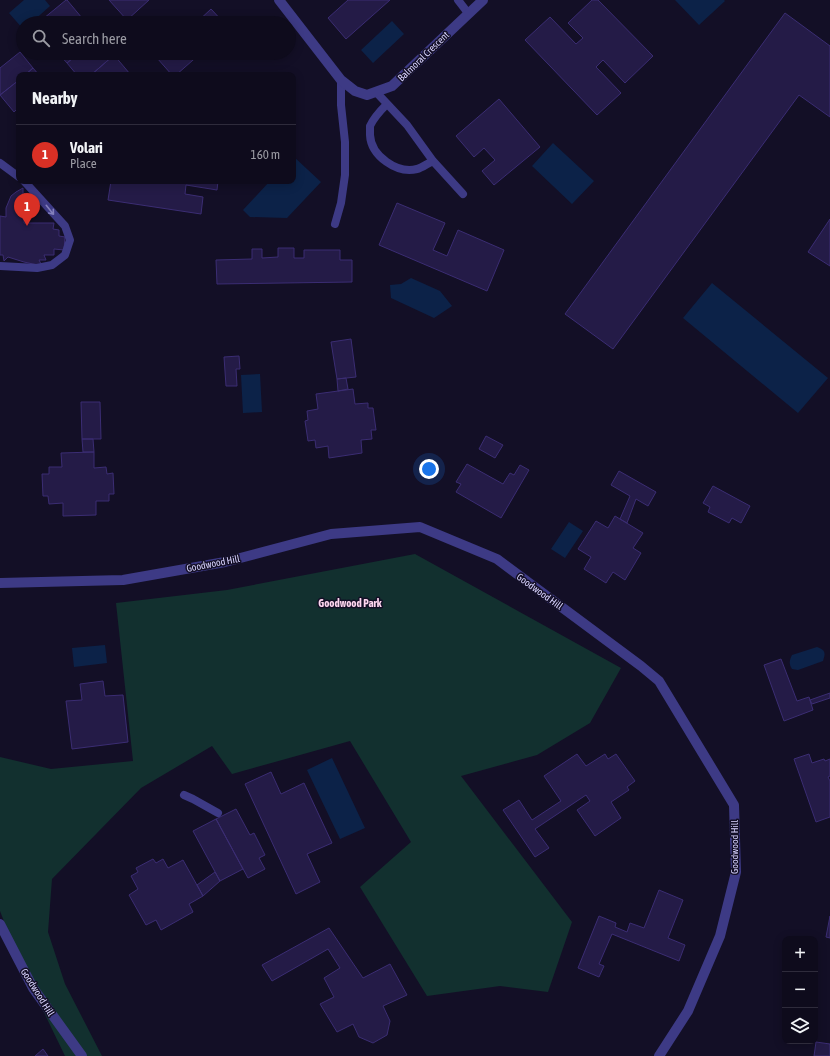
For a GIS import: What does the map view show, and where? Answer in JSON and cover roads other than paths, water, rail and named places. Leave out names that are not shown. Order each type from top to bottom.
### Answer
[{"type":"street","name":"Balmoral Crescent","points":[[279,0],[291,16]]},
{"type":"street","name":"Balmoral Crescent","points":[[296,22],[341,80],[355,91],[367,94],[392,86],[483,0]]},
{"type":"street","name":"Goodwood Hill","points":[[0,583],[123,580],[225,562],[331,534],[420,527],[497,559],[659,681],[734,805],[736,872],[720,936],[688,1011],[659,1056]]},
{"type":"street","name":"Goodwood Hill","points":[[0,924],[33,988],[82,1056]]},
{"type":"lane","points":[[458,0],[468,13]]},
{"type":"lane","points":[[335,224],[342,203],[345,175],[345,142],[341,105],[341,80]]},
{"type":"lane","points":[[376,92],[407,125],[433,161],[463,194]]},
{"type":"lane","points":[[387,104],[376,114],[370,127],[370,142],[376,154],[388,164],[404,169],[417,169],[433,161]]},
{"type":"lane","points":[[0,164],[16,175]]},
{"type":"lane","points":[[0,266],[37,268],[52,265],[65,255],[70,240],[65,226],[27,184]]},
{"type":"lane","points":[[184,795],[218,813]]},
{"type":"water","points":[[24,0],[45,0],[50,6],[39,16],[16,16],[16,21],[9,13]]},
{"type":"water","points":[[675,0],[724,0],[725,1],[699,25]]},
{"type":"water","points":[[392,21],[404,34],[373,63],[361,50]]},
{"type":"water","points":[[553,143],[594,181],[572,204],[532,166]]},
{"type":"water","points":[[296,159],[321,182],[287,218],[250,217],[243,210],[267,184],[296,184]]},
{"type":"water","points":[[411,278],[440,291],[452,306],[434,318],[391,298],[390,285],[401,284]]},
{"type":"water","points":[[712,283],[828,378],[798,413],[683,318]]},
{"type":"water","points":[[260,374],[262,412],[243,413],[241,375]]},
{"type":"water","points":[[569,522],[583,531],[565,558],[551,549]]},
{"type":"water","points":[[105,645],[107,663],[74,667],[72,648]]},
{"type":"water","points":[[817,647],[822,649],[824,652],[823,661],[798,670],[792,669],[790,666],[790,659],[792,655]]},
{"type":"water","points":[[332,758],[365,828],[340,839],[307,770]]},
{"type":"place","name":"Volari","points":[[27,226]]},
{"type":"district","name":"Goodwood Park","points":[[350,603]]}]
